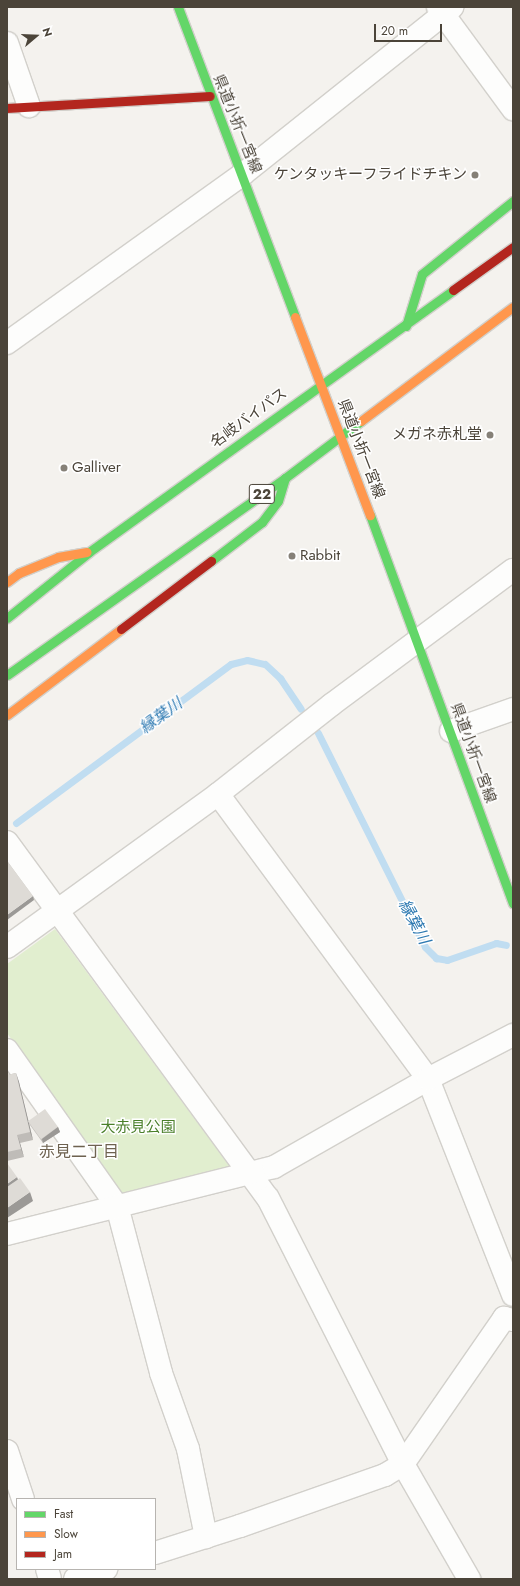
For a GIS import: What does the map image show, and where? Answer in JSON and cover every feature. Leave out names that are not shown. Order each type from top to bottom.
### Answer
[{"type":"main road","name":"県道小折一宮線","points":[[178,7],[210,96],[243,174],[341,436],[451,731],[513,903]]},
{"type":"main road","points":[[7,108],[210,96]]},
{"type":"main road","points":[[406,326],[422,274],[513,201]]},
{"type":"main road","name":"名岐バイパス","points":[[7,618],[89,552],[321,383],[406,326],[513,247]]},
{"type":"main road","name":"22","points":[[8,676],[285,478],[513,307]]},
{"type":"main road","name":"22","points":[[7,715],[262,522],[278,501],[285,478]]},
{"type":"main road","points":[[7,582],[19,572],[58,557],[89,552]]},
{"type":"street","points":[[7,343],[243,174],[444,10],[513,109]]},
{"type":"street","points":[[7,43],[29,106]]},
{"type":"street","points":[[7,947],[218,794],[331,705],[418,642],[513,570]]},
{"type":"street","points":[[451,731],[513,709]]},
{"type":"street","points":[[218,794],[428,1079],[513,1295]]},
{"type":"street","points":[[7,842],[268,1198],[403,1464],[469,1579]]},
{"type":"street","points":[[7,1234],[274,1167],[428,1079],[513,1034]]},
{"type":"street","points":[[7,1050],[117,1206],[161,1373],[188,1450],[206,1537]]},
{"type":"street","points":[[156,1553],[206,1537],[385,1475],[403,1464],[504,1318],[513,1320]]},
{"type":"street","points":[[7,1451],[23,1498]]},
{"type":"street","points":[[75,1579],[103,1570]]},
{"type":"green space","name":"大赤見公園","points":[[55,929],[230,1167],[122,1193],[7,1033],[7,964]]},
{"type":"building","points":[[7,861],[33,896],[7,915]]},
{"type":"building","points":[[16,1073],[30,1132],[17,1135],[21,1149],[7,1152],[7,1075]]},
{"type":"building","points":[[45,1109],[58,1127],[41,1139],[28,1121]]},
{"type":"building","points":[[7,1163],[17,1177],[7,1184]]},
{"type":"building","points":[[20,1178],[30,1192],[7,1208],[7,1187]]},
{"type":"waterway","name":"縁葉川","points":[[16,823],[231,664],[247,660],[265,664],[280,678],[301,709]]},
{"type":"waterway","name":"縁葉川","points":[[318,733],[425,947],[436,958],[447,960],[496,943],[506,945]]},
{"type":"traffic: fast","points":[[178,7],[295,317]]},
{"type":"traffic: fast","points":[[406,326],[422,274],[513,201]]},
{"type":"traffic: fast","points":[[7,618],[89,552],[453,290]]},
{"type":"traffic: fast","points":[[7,675],[285,478],[361,421]]},
{"type":"traffic: fast","points":[[211,561],[262,522],[278,501],[285,478]]},
{"type":"traffic: fast","points":[[370,515],[513,903]]},
{"type":"traffic: slow","points":[[361,421],[513,307]]},
{"type":"traffic: slow","points":[[295,317],[370,515]]},
{"type":"traffic: slow","points":[[7,582],[19,573],[58,557],[87,552]]},
{"type":"traffic: slow","points":[[7,715],[121,629]]},
{"type":"traffic: jam","points":[[7,108],[210,96]]},
{"type":"traffic: jam","points":[[453,290],[513,247]]},
{"type":"traffic: jam","points":[[121,629],[211,561]]},
{"type":"place","name":"ケンタッキーフライドチキン","points":[[475,175]]},
{"type":"place","name":"メガネ赤札堂","points":[[490,435]]},
{"type":"place","name":"Galliver","points":[[64,468]]},
{"type":"place","name":"Rabbit","points":[[292,556]]},
{"type":"district","name":"赤見二丁目","points":[[79,1152]]}]
